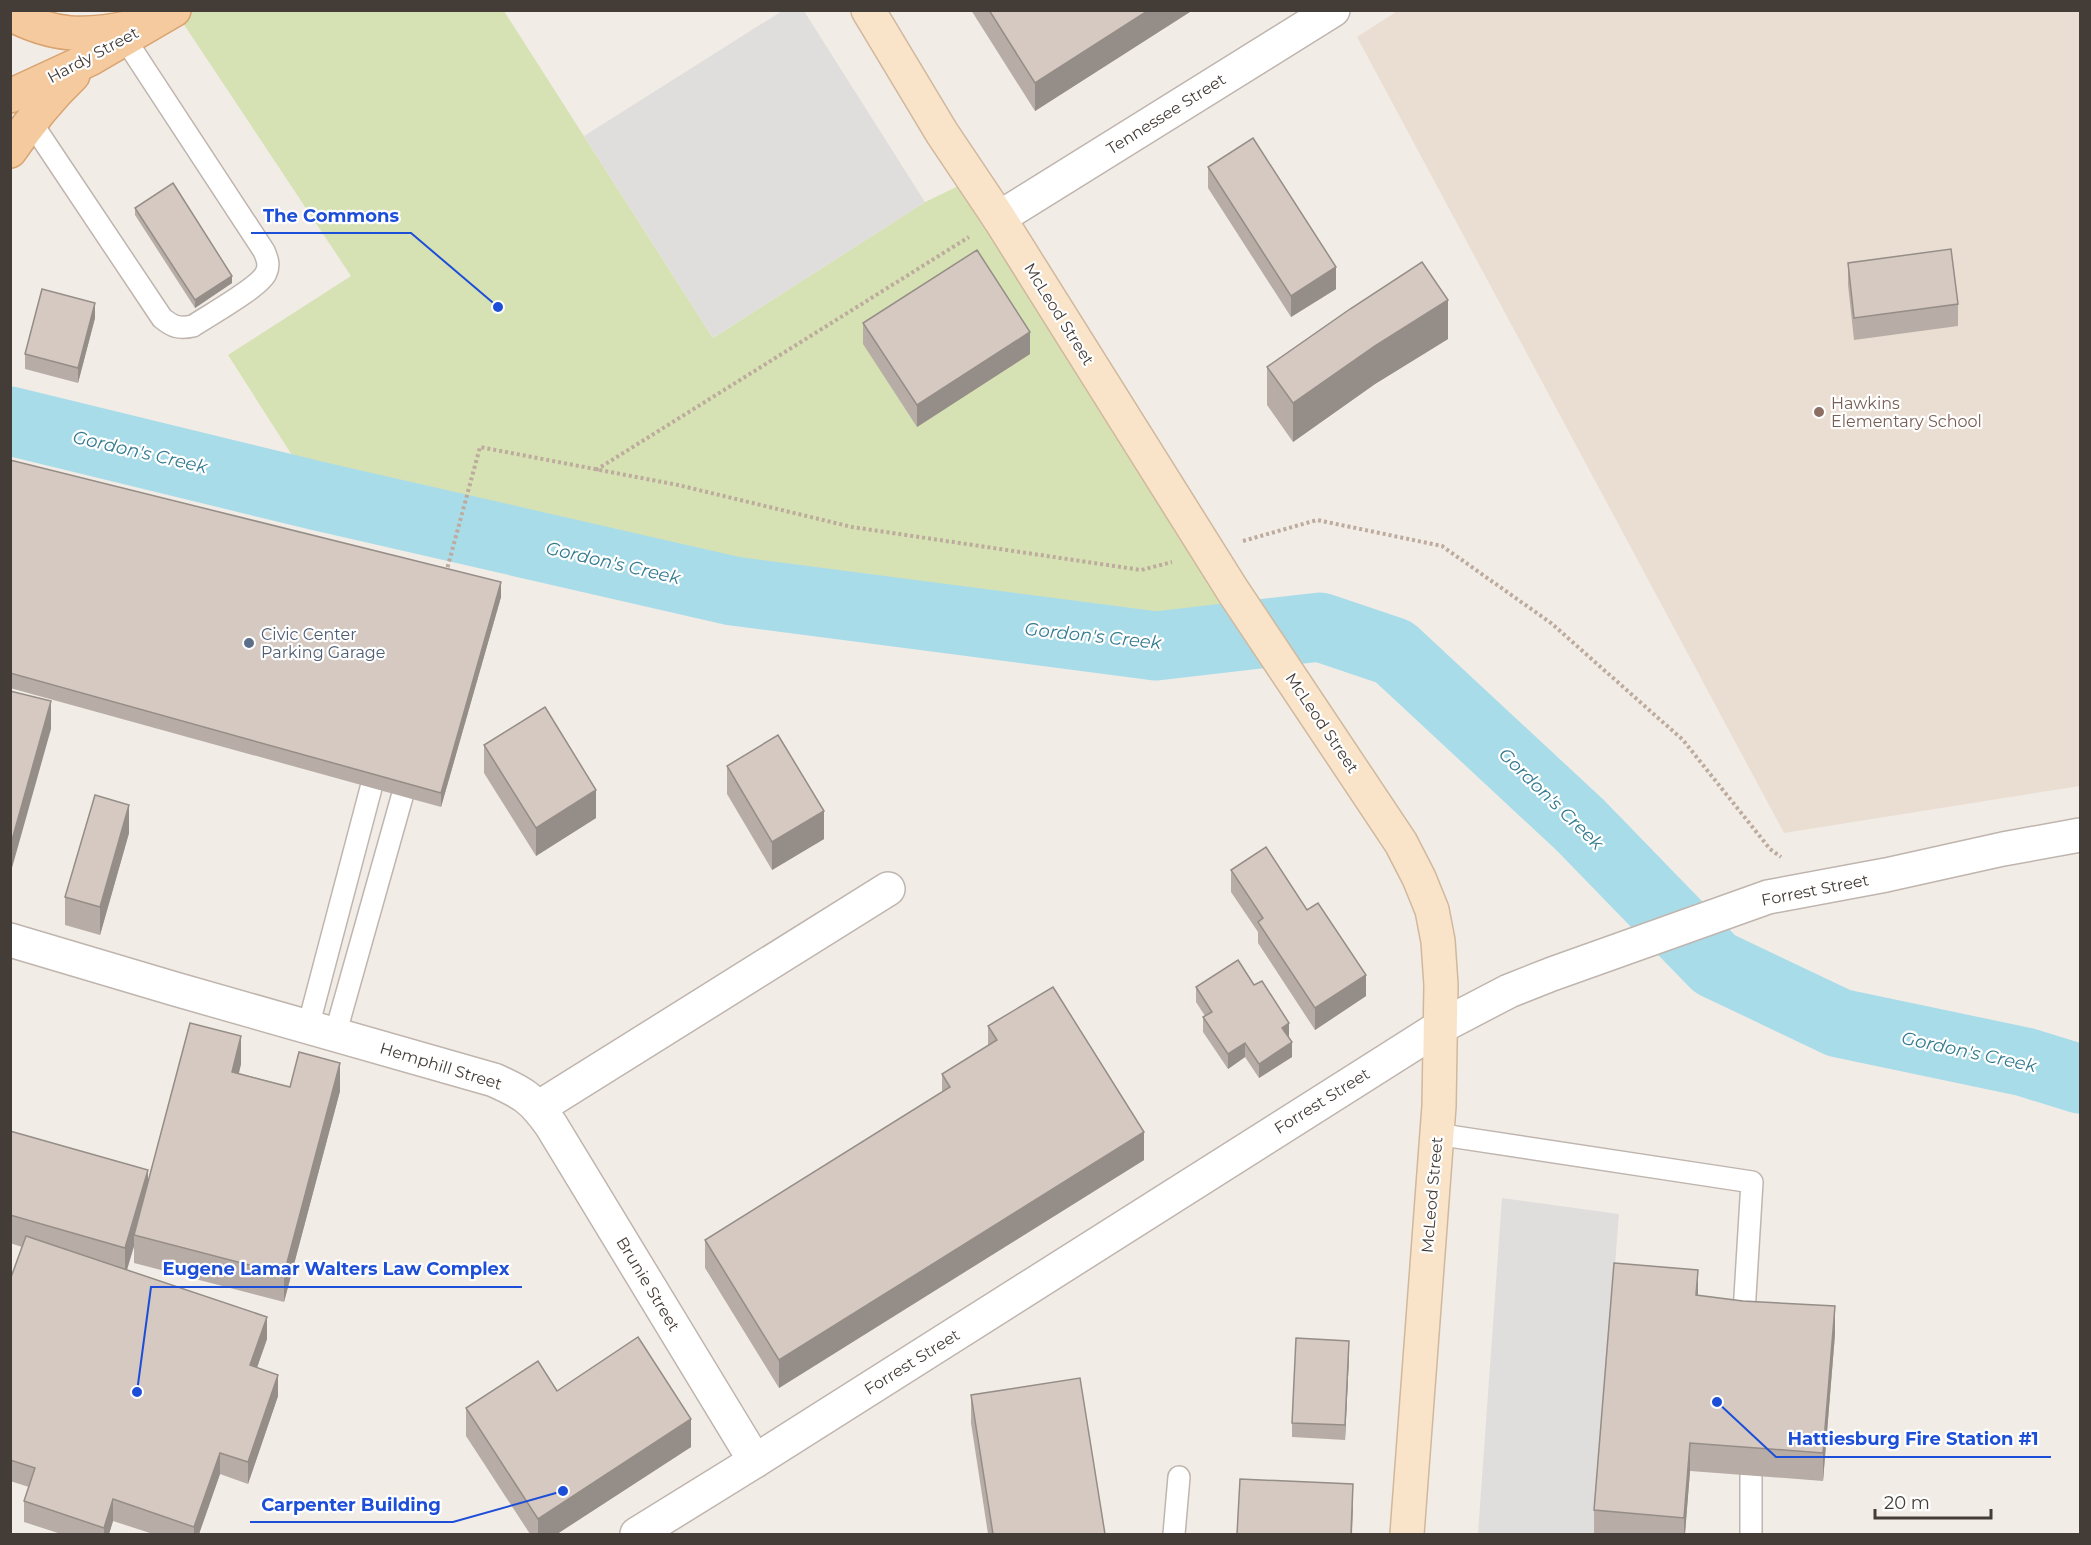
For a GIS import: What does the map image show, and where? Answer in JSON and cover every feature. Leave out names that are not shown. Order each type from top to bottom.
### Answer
[{"type":"main road","name":"McLeod Street","points":[[868,10],[942,133],[999,218],[1233,591],[1401,843],[1432,910],[1438,941],[1441,985],[1439,1106],[1407,1534]]},
{"type":"main road","points":[[10,14],[52,31],[74,34],[100,34],[164,17]]},
{"type":"main road","name":"Hardy Street","points":[[10,96],[90,59],[164,17]]},
{"type":"main road","points":[[10,151],[55,92],[90,59]]},
{"type":"street","name":"Tennessee Street","points":[[999,218],[1333,10]]},
{"type":"street","name":"Forrest Street","points":[[637,1534],[756,1461],[1440,1027],[1509,992],[1768,897],[2080,835]]},
{"type":"street","points":[[538,1108],[888,889]]},
{"type":"street","name":"Hemphill Street","points":[[10,940],[494,1080],[521,1092],[538,1108]]},
{"type":"street","name":"Brunie Street","points":[[538,1108],[557,1135],[756,1461]]},
{"type":"lane","points":[[31,122],[162,318],[172,326],[181,328],[193,326],[256,285],[266,275],[269,263],[264,251],[125,39]]},
{"type":"lane","points":[[321,1031],[371,788]]},
{"type":"lane","points":[[321,1031],[402,797]]},
{"type":"lane","points":[[1436,1134],[1752,1182],[1743,1329]]},
{"type":"lane","points":[[1751,1476],[1751,1534]]},
{"type":"lane","points":[[1173,1534],[1179,1477]]},
{"type":"path","points":[[596,470],[972,235]]},
{"type":"path","points":[[444,583],[480,447]]},
{"type":"shaded area","name":"Hawkins Elementary School","points":[[1399,10],[2080,11],[2080,786],[1784,833],[1357,37]]},
{"type":"shaded area","points":[[782,11],[804,11],[925,202],[713,338],[584,136]]},
{"type":"shaded area","points":[[1502,1198],[1619,1214],[1594,1534],[1478,1534]]},
{"type":"green space","points":[[175,11],[504,11],[713,338],[925,202],[973,179],[1268,633],[1156,646],[733,591],[318,496],[228,355],[351,276]]},
{"type":"building","points":[[989,10],[1149,10],[1035,83]]},
{"type":"building","points":[[1253,138],[1336,267],[1291,296],[1208,167]]},
{"type":"building","points":[[173,183],[232,276],[195,300],[135,208]]},
{"type":"building","points":[[1951,249],[1958,304],[1854,318],[1848,263]]},
{"type":"building","points":[[977,250],[1030,332],[917,405],[863,323]]},
{"type":"building","points":[[1422,262],[1448,300],[1375,346],[1293,403],[1267,367]]},
{"type":"building","points":[[42,289],[95,303],[78,368],[25,354]]},
{"type":"building","name":"Civic Center Parking Garage","points":[[10,460],[501,582],[441,793],[10,673]]},
{"type":"building","points":[[10,691],[51,701],[10,847]]},
{"type":"building","points":[[545,707],[596,790],[536,828],[484,745]]},
{"type":"building","points":[[778,735],[824,811],[772,842],[727,766]]},
{"type":"building","points":[[95,795],[129,805],[100,907],[65,897]]},
{"type":"building","points":[[1266,847],[1307,910],[1318,903],[1366,975],[1315,1008],[1258,922],[1263,918],[1231,870]]},
{"type":"building","points":[[1238,960],[1254,985],[1262,981],[1289,1023],[1282,1028],[1292,1042],[1259,1064],[1245,1043],[1228,1054],[1203,1017],[1212,1012],[1196,987]]},
{"type":"building","points":[[1053,987],[1144,1132],[779,1360],[705,1240],[950,1087],[942,1074],[997,1040],[988,1026]]},
{"type":"building","points":[[190,1023],[241,1036],[232,1072],[290,1087],[299,1052],[340,1063],[284,1274],[134,1235]]},
{"type":"building","points":[[10,1131],[148,1170],[125,1248],[10,1215]]},
{"type":"building","points":[[26,1236],[267,1317],[250,1365],[278,1375],[248,1462],[220,1453],[194,1527],[113,1499],[104,1528],[24,1501],[35,1468],[10,1460],[10,1280]]},
{"type":"building","points":[[1614,1263],[1698,1270],[1696,1295],[1743,1301],[1835,1306],[1823,1453],[1690,1443],[1684,1518],[1594,1510]]},
{"type":"building","points":[[638,1337],[691,1419],[538,1519],[466,1408],[538,1361],[557,1391]]},
{"type":"building","points":[[1296,1338],[1349,1341],[1345,1425],[1292,1423]]},
{"type":"building","points":[[1080,1378],[1105,1534],[993,1534],[971,1395]]},
{"type":"building","points":[[1240,1479],[1353,1484],[1351,1534],[1237,1534]]},
{"type":"waterway","name":"Gordon's Creek","points":[[10,421],[318,496],[733,591],[1156,646],[1320,627],[1394,652],[1580,825],[1715,964],[1839,1023],[2025,1062],[2080,1079]]},
{"type":"place","name":"The Commons","points":[[498,307]]},
{"type":"place","name":"Hawkins Elementary School","points":[[1819,412]]},
{"type":"place","name":"Civic Center Parking Garage","points":[[249,643]]},
{"type":"place","name":"Eugene Lamar Walters Law Complex","points":[[137,1392]]},
{"type":"place","name":"Hattiesburg Fire Station #1","points":[[1717,1402]]},
{"type":"place","name":"Carpenter Building","points":[[563,1491]]}]
